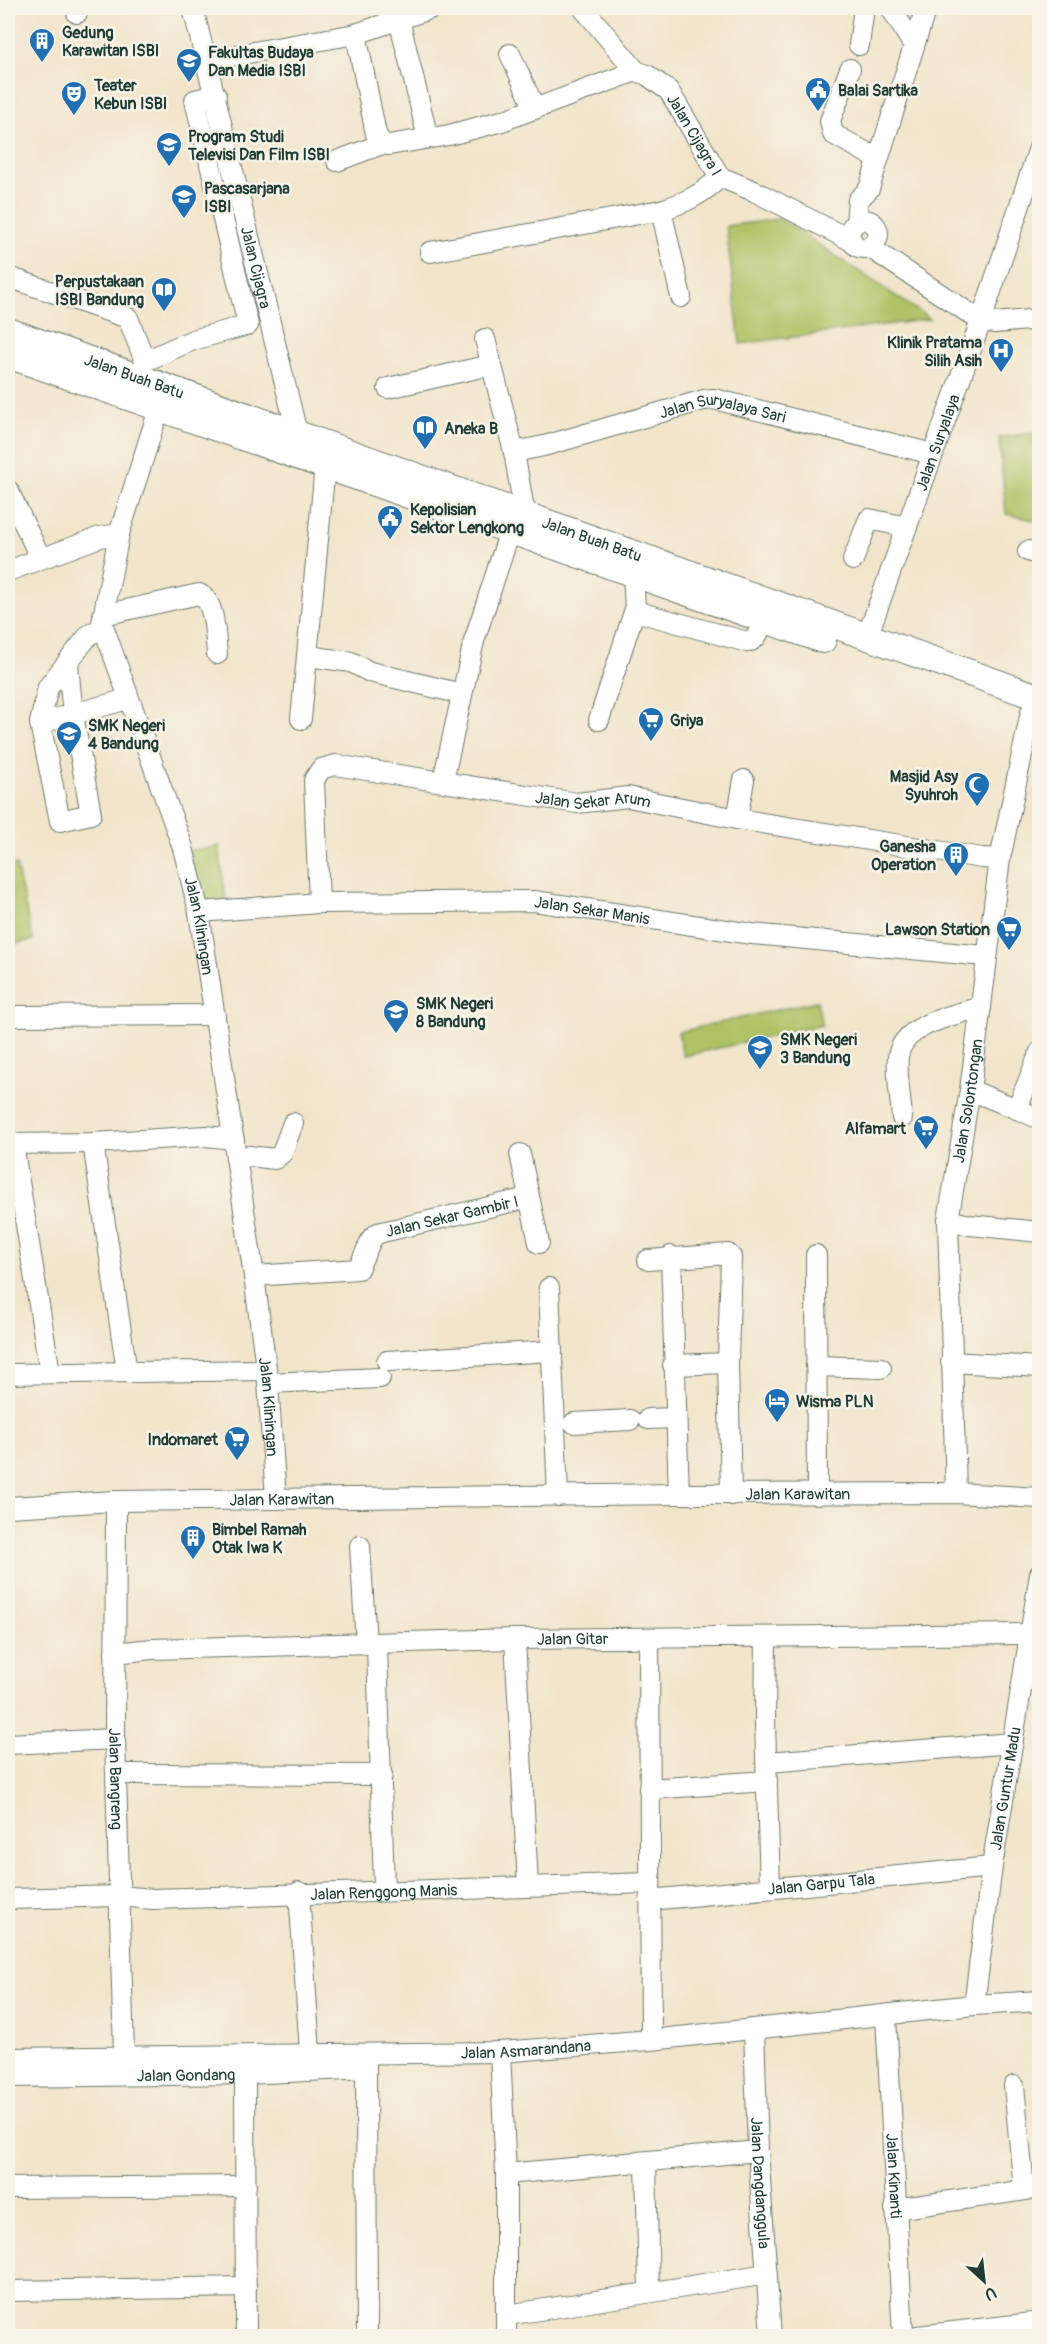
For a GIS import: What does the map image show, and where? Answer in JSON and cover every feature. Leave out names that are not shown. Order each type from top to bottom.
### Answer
[{"type":"main road","name":"Jalan Buah Batu","points":[[8,331],[297,433],[633,573],[761,618],[1037,708]]},
{"type":"main road","name":"Jalan Buah Batu","points":[[8,355],[314,462],[517,523],[867,637],[1037,708]]},
{"type":"street","name":"Jalan Cijagra","points":[[193,8],[208,60],[297,433],[314,462],[308,656],[301,719]]},
{"type":"street","points":[[208,60],[356,34],[432,8]]},
{"type":"street","name":"Jalan Cijagra I","points":[[583,8],[636,71],[647,75],[669,91],[720,177],[861,236],[981,321]]},
{"type":"street","points":[[859,45],[864,8]]},
{"type":"street","points":[[891,8],[914,45]]},
{"type":"street","points":[[861,236],[868,189],[926,8]]},
{"type":"street","points":[[399,19],[428,138]]},
{"type":"street","points":[[356,34],[376,134],[382,144]]},
{"type":"street","points":[[510,54],[535,109]]},
{"type":"street","points":[[850,69],[830,121],[833,134],[878,159]]},
{"type":"street","points":[[337,161],[382,144],[428,138],[502,121],[636,71]]},
{"type":"street","points":[[8,277],[129,318],[145,361],[193,340],[248,325],[195,100],[216,95]]},
{"type":"street","name":"Jalan Suryalaya","points":[[867,637],[981,321],[1040,145]]},
{"type":"street","points":[[430,252],[661,210],[684,203],[706,191],[720,177]]},
{"type":"street","points":[[661,210],[681,297]]},
{"type":"street","points":[[981,321],[995,323],[1040,320]]},
{"type":"street","points":[[443,781],[474,641],[517,523],[514,452],[485,339]]},
{"type":"street","points":[[387,388],[491,365]]},
{"type":"street","points":[[103,621],[119,534],[159,409],[140,377]]},
{"type":"street","name":"Jalan Suryalaya Sari","points":[[514,452],[544,446],[714,399],[933,454]]},
{"type":"street","points":[[8,490],[40,557]]},
{"type":"street","points":[[852,560],[869,519],[907,527]]},
{"type":"street","points":[[8,571],[40,557],[100,537],[119,534]]},
{"type":"street","points":[[599,720],[635,609],[633,573]]},
{"type":"street","points":[[68,665],[73,715],[91,814],[60,821],[40,723],[48,687],[68,665],[89,635],[103,621],[199,594],[204,596],[210,606],[217,654]]},
{"type":"street","points":[[635,609],[642,613],[747,642],[754,640],[760,631],[761,618]]},
{"type":"street","name":"Jalan Kliningan","points":[[103,621],[128,699],[183,848],[199,912],[254,1276],[267,1376],[276,1499]]},
{"type":"street","points":[[308,656],[351,662],[370,672],[462,694]]},
{"type":"street","points":[[40,723],[128,699]]},
{"type":"street","name":"Jalan Solontongan","points":[[956,1494],[948,1220],[970,1090],[985,956],[1000,859],[1037,708]]},
{"type":"street","name":"Jalan Sekar Arum","points":[[319,903],[314,780],[318,772],[335,765],[577,803],[628,797],[737,819],[1000,859]]},
{"type":"street","points":[[737,819],[744,780]]},
{"type":"street","name":"Jalan Sekar Manis","points":[[199,912],[319,903],[534,901],[752,934],[985,956]]},
{"type":"street","points":[[902,1118],[898,1058],[902,1041],[915,1030],[981,1007]]},
{"type":"street","points":[[8,1016],[214,1015]]},
{"type":"street","points":[[1017,1110],[1040,1052]]},
{"type":"street","points":[[970,1090],[1040,1119]]},
{"type":"street","points":[[236,1158],[249,1156],[275,1158],[282,1153],[293,1123]]},
{"type":"street","points":[[50,1373],[10,1144],[93,1143],[206,1136],[234,1139]]},
{"type":"street","points":[[93,1143],[128,1372]]},
{"type":"street","points":[[520,1154],[539,1243]]},
{"type":"street","name":"Jalan Sekar Gambir I","points":[[254,1276],[358,1269],[372,1238],[378,1233],[528,1198]]},
{"type":"street","points":[[948,1220],[970,1225],[1040,1232]]},
{"type":"street","points":[[648,1260],[728,1254],[731,1257],[728,1363],[731,1495]]},
{"type":"street","points":[[816,1254],[817,1495]]},
{"type":"street","points":[[671,1257],[675,1418],[680,1494]]},
{"type":"street","points":[[549,1288],[558,1496]]},
{"type":"street","points":[[8,1374],[128,1372],[267,1376],[383,1369],[552,1351]]},
{"type":"street","points":[[951,1362],[1040,1367]]},
{"type":"street","points":[[674,1365],[728,1363]]},
{"type":"street","points":[[816,1366],[881,1368]]},
{"type":"street","points":[[574,1423],[675,1418]]},
{"type":"street","name":"Jalan Karawitan","points":[[8,1507],[116,1501],[680,1494],[817,1495],[897,1486],[956,1494],[1040,1498]]},
{"type":"street","name":"Jalan Bangreng","points":[[116,1501],[115,1739],[118,1774],[124,2056]]},
{"type":"street","points":[[360,1545],[382,1775],[384,1890]]},
{"type":"street","name":"Jalan Guntur Madu","points":[[974,2005],[992,1867],[1012,1743],[1034,1635],[1040,1574]]},
{"type":"street","name":"Jalan Gitar","points":[[115,1653],[152,1649],[515,1640],[1034,1635]]},
{"type":"street","points":[[766,1637],[770,1888]]},
{"type":"street","points":[[649,1638],[650,1892],[653,1990],[651,2040]]},
{"type":"street","points":[[515,1640],[528,1886]]},
{"type":"street","points":[[8,1744],[115,1739]]},
{"type":"street","points":[[649,1789],[767,1772],[1012,1743]]},
{"type":"street","points":[[118,1774],[382,1775]]},
{"type":"street","name":"Jalan Garpu Tala","points":[[650,1892],[770,1888],[992,1867]]},
{"type":"street","name":"Jalan Renggong Manis","points":[[8,1899],[119,1896],[153,1899],[299,1892],[528,1886],[650,1892]]},
{"type":"street","points":[[299,1892],[310,2052]]},
{"type":"street","name":"Jalan Asmarandana","points":[[8,2058],[310,2052],[366,2061],[651,2040],[974,2005],[1040,2001]]},
{"type":"street","name":"Jalan Kinanti","points":[[886,2016],[903,2337]]},
{"type":"street","name":"Jalan Dangdanggula","points":[[754,2029],[758,2151],[771,2337]]},
{"type":"street","points":[[500,2052],[506,2174],[506,2337]]},
{"type":"street","points":[[366,2061],[367,2337]]},
{"type":"street","name":"Jalan Gondang","points":[[8,2078],[245,2074],[366,2061]]},
{"type":"street","points":[[245,2074],[246,2337]]},
{"type":"street","points":[[895,2209],[1032,2188],[1014,2086]]},
{"type":"street","points":[[506,2174],[758,2151]]},
{"type":"street","points":[[646,2163],[649,2292]]},
{"type":"street","points":[[8,2188],[246,2186]]},
{"type":"street","points":[[507,2315],[766,2274]]},
{"type":"street","points":[[8,2291],[246,2287]]},
{"type":"street","points":[[917,2337],[1040,2322]]},
{"type":"green space","points":[[779,219],[930,319],[740,344],[726,226]]},
{"type":"green space","points":[[1040,432],[1039,521],[1006,514],[999,438]]},
{"type":"green space","points":[[219,846],[226,902],[200,910],[187,851]]},
{"type":"green space","points":[[16,865],[33,940],[8,945],[8,867]]},
{"type":"green space","points":[[817,1001],[822,1025],[683,1056],[678,1032]]},
{"type":"place","name":"Gedung Karawitan ISBI","points":[[42,64]]},
{"type":"place","name":"Fakultas Budaya Dan Media ISBI","points":[[189,84]]},
{"type":"place","name":"Balai Sartika","points":[[818,113]]},
{"type":"place","name":"Teater Kebun ISBI","points":[[74,117]]},
{"type":"place","name":"Program Studi Televisi Dan Film ISBI","points":[[169,168]]},
{"type":"place","name":"Pascasarjana ISBI","points":[[184,220]]},
{"type":"place","name":"Perpustakaan ISBI Bandung","points":[[164,313]]},
{"type":"place","name":"Klinik Pratama Silih Asih","points":[[1001,374]]},
{"type":"place","name":"Aneka B","points":[[425,451]]},
{"type":"place","name":"Kepolisian Sektor Lengkong","points":[[390,541]]},
{"type":"place","name":"Griya","points":[[651,743]]},
{"type":"place","name":"SMK Negeri 4 Bandung","points":[[69,757]]},
{"type":"place","name":"Masjid Asy Syuhroh","points":[[977,808]]},
{"type":"place","name":"Ganesha Operation","points":[[956,878]]},
{"type":"place","name":"Lawson Station","points":[[1009,952]]},
{"type":"place","name":"SMK Negeri 8 Bandung","points":[[396,1035]]},
{"type":"place","name":"SMK Negeri 3 Bandung","points":[[760,1071]]},
{"type":"place","name":"Alfamart","points":[[926,1151]]},
{"type":"place","name":"Wisma PLN","points":[[777,1424]]},
{"type":"place","name":"Indomaret","points":[[237,1462]]},
{"type":"place","name":"Bimbel Ramah Otak Iwa K","points":[[193,1561]]}]
